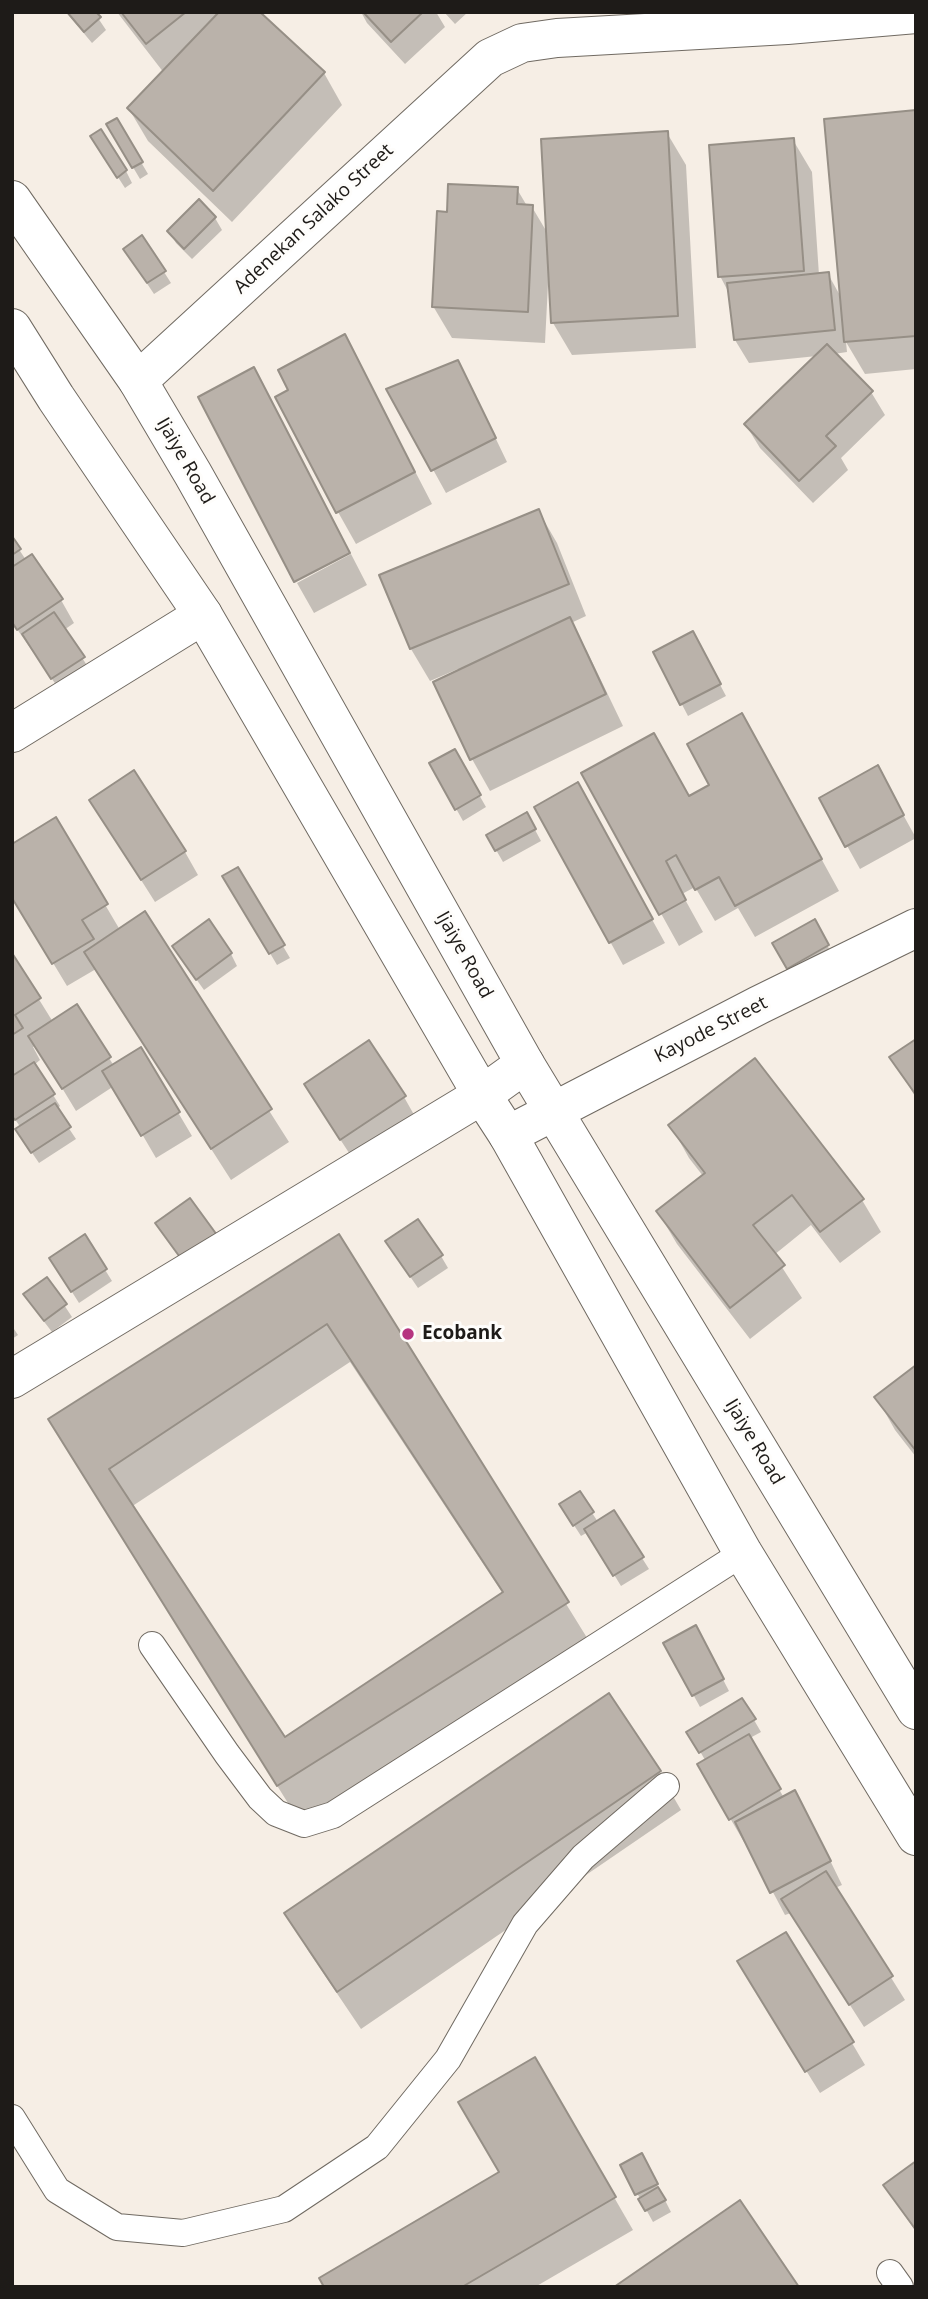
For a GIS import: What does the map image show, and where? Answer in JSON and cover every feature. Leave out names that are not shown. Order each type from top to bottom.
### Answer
[{"type":"main road","name":"Adenekan Salako Street","points":[[138,381],[490,58],[522,43],[557,38],[788,25],[916,14]]},
{"type":"main road","name":"Ijaiye Road","points":[[12,200],[138,381],[200,485],[526,1064],[916,1710]]},
{"type":"main road","points":[[12,328],[204,615],[482,1095],[508,1135],[743,1553],[916,1836]]},
{"type":"main road","points":[[12,733],[204,615]]},
{"type":"main road","name":"Kayode Street","points":[[508,1135],[916,928]]},
{"type":"main road","points":[[12,1379],[482,1095],[526,1064]]},
{"type":"lane","points":[[152,1645],[260,1798],[276,1813],[304,1824],[333,1815],[743,1553]]},
{"type":"lane","points":[[12,2118],[57,2190],[117,2227],[183,2233],[284,2210],[377,2147],[448,2059],[525,1924],[583,1857],[666,1786]]},
{"type":"building","points":[[67,12],[96,12],[101,17],[84,32]]},
{"type":"building","points":[[121,12],[186,12],[146,44]]},
{"type":"building","points":[[219,12],[260,12],[325,72],[213,191],[127,108]]},
{"type":"building","points":[[363,12],[423,12],[391,42]]},
{"type":"building","points":[[916,110],[916,336],[844,342],[824,119]]},
{"type":"building","points":[[117,118],[143,162],[132,168],[106,124]]},
{"type":"building","points":[[101,129],[127,170],[117,178],[90,136]]},
{"type":"building","points":[[668,131],[678,316],[551,323],[541,139]]},
{"type":"building","points":[[794,138],[804,271],[718,277],[709,145]]},
{"type":"building","points":[[448,184],[518,187],[517,204],[533,205],[528,312],[432,307],[437,211],[447,212]]},
{"type":"building","points":[[199,199],[216,217],[184,249],[167,231]]},
{"type":"building","points":[[142,235],[166,271],[147,283],[123,249]]},
{"type":"building","points":[[829,272],[835,330],[734,340],[727,283]]},
{"type":"building","points":[[345,334],[415,472],[336,513],[275,397],[288,390],[278,370]]},
{"type":"building","points":[[827,344],[873,391],[826,436],[836,446],[799,481],[744,424]]},
{"type":"building","points":[[458,360],[496,438],[431,471],[386,389]]},
{"type":"building","points":[[254,367],[350,553],[294,582],[198,397]]},
{"type":"building","points":[[539,509],[569,584],[410,649],[379,575]]},
{"type":"building","points":[[12,536],[21,549],[12,555]]},
{"type":"building","points":[[32,554],[63,599],[17,630],[12,622],[12,567]]},
{"type":"building","points":[[54,612],[85,657],[51,679],[22,634]]},
{"type":"building","points":[[570,617],[606,694],[470,760],[433,682]]},
{"type":"building","points":[[693,631],[721,684],[680,705],[653,652]]},
{"type":"building","points":[[742,713],[822,859],[735,906],[719,877],[695,890],[676,855],[666,861],[686,900],[659,915],[581,773],[654,733],[689,796],[709,785],[687,744]]},
{"type":"building","points":[[455,749],[481,795],[455,810],[429,763]]},
{"type":"building","points":[[878,765],[904,815],[845,847],[819,798]]},
{"type":"building","points":[[134,770],[186,851],[141,880],[89,800]]},
{"type":"building","points":[[578,782],[653,919],[609,943],[534,807]]},
{"type":"building","points":[[527,812],[536,829],[495,851],[486,835]]},
{"type":"building","points":[[56,817],[108,904],[82,920],[94,939],[52,964],[12,898],[12,844]]},
{"type":"building","points":[[238,867],[285,945],[269,954],[222,876]]},
{"type":"building","points":[[145,911],[272,1109],[211,1149],[84,952]]},
{"type":"building","points":[[209,919],[232,953],[196,980],[172,946]]},
{"type":"building","points":[[815,919],[829,945],[787,969],[772,943]]},
{"type":"building","points":[[12,953],[41,998],[15,1015],[23,1028],[12,1035]]},
{"type":"building","points":[[77,1004],[111,1057],[62,1089],[28,1036]]},
{"type":"building","points":[[916,1039],[916,1095],[889,1057]]},
{"type":"building","points":[[369,1040],[406,1096],[340,1140],[304,1084]]},
{"type":"building","points":[[141,1047],[180,1112],[141,1136],[102,1071]]},
{"type":"building","points":[[755,1058],[864,1199],[820,1232],[792,1195],[753,1225],[785,1265],[730,1308],[656,1211],[705,1173],[668,1125]]},
{"type":"building","points":[[34,1062],[55,1094],[15,1120],[12,1116],[12,1076]]},
{"type":"building","points":[[55,1103],[71,1127],[31,1153],[15,1129]]},
{"type":"building","points":[[190,1198],[217,1235],[182,1260],[155,1223]]},
{"type":"building","points":[[418,1219],[443,1255],[410,1277],[385,1241]]},
{"type":"building","points":[[85,1234],[107,1269],[71,1292],[49,1258]]},
{"type":"building","points":[[339,1234],[569,1602],[277,1786],[48,1419]],"holes":[[[327,1324],[503,1592],[285,1737],[109,1469]]]},
{"type":"building","points":[[47,1277],[67,1304],[44,1321],[23,1294]]},
{"type":"building","points":[[916,1365],[916,1451],[874,1397]]},
{"type":"building","points":[[580,1491],[594,1512],[573,1526],[559,1504]]},
{"type":"building","points":[[614,1510],[644,1557],[613,1576],[584,1529]]},
{"type":"building","points":[[696,1625],[724,1679],[692,1696],[663,1643]]},
{"type":"building","points":[[609,1693],[661,1771],[337,1992],[284,1913]]},
{"type":"building","points":[[742,1698],[756,1719],[699,1753],[686,1732]]},
{"type":"building","points":[[749,1734],[781,1789],[729,1820],[697,1764]]},
{"type":"building","points":[[795,1790],[831,1861],[770,1893],[735,1822]]},
{"type":"building","points":[[826,1871],[893,1976],[849,2005],[781,1899]]},
{"type":"building","points":[[786,1932],[854,2042],[805,2072],[737,1961]]},
{"type":"building","points":[[535,2057],[616,2197],[462,2287],[324,2287],[319,2278],[499,2172],[458,2102]]},
{"type":"building","points":[[642,2153],[658,2184],[635,2195],[620,2165]]},
{"type":"building","points":[[916,2161],[916,2230],[883,2185]]},
{"type":"building","points":[[658,2187],[666,2200],[645,2211],[638,2199]]},
{"type":"building","points":[[740,2200],[799,2287],[614,2287]]},
{"type":"place","name":"Ecobank","points":[[408,1334]]}]
